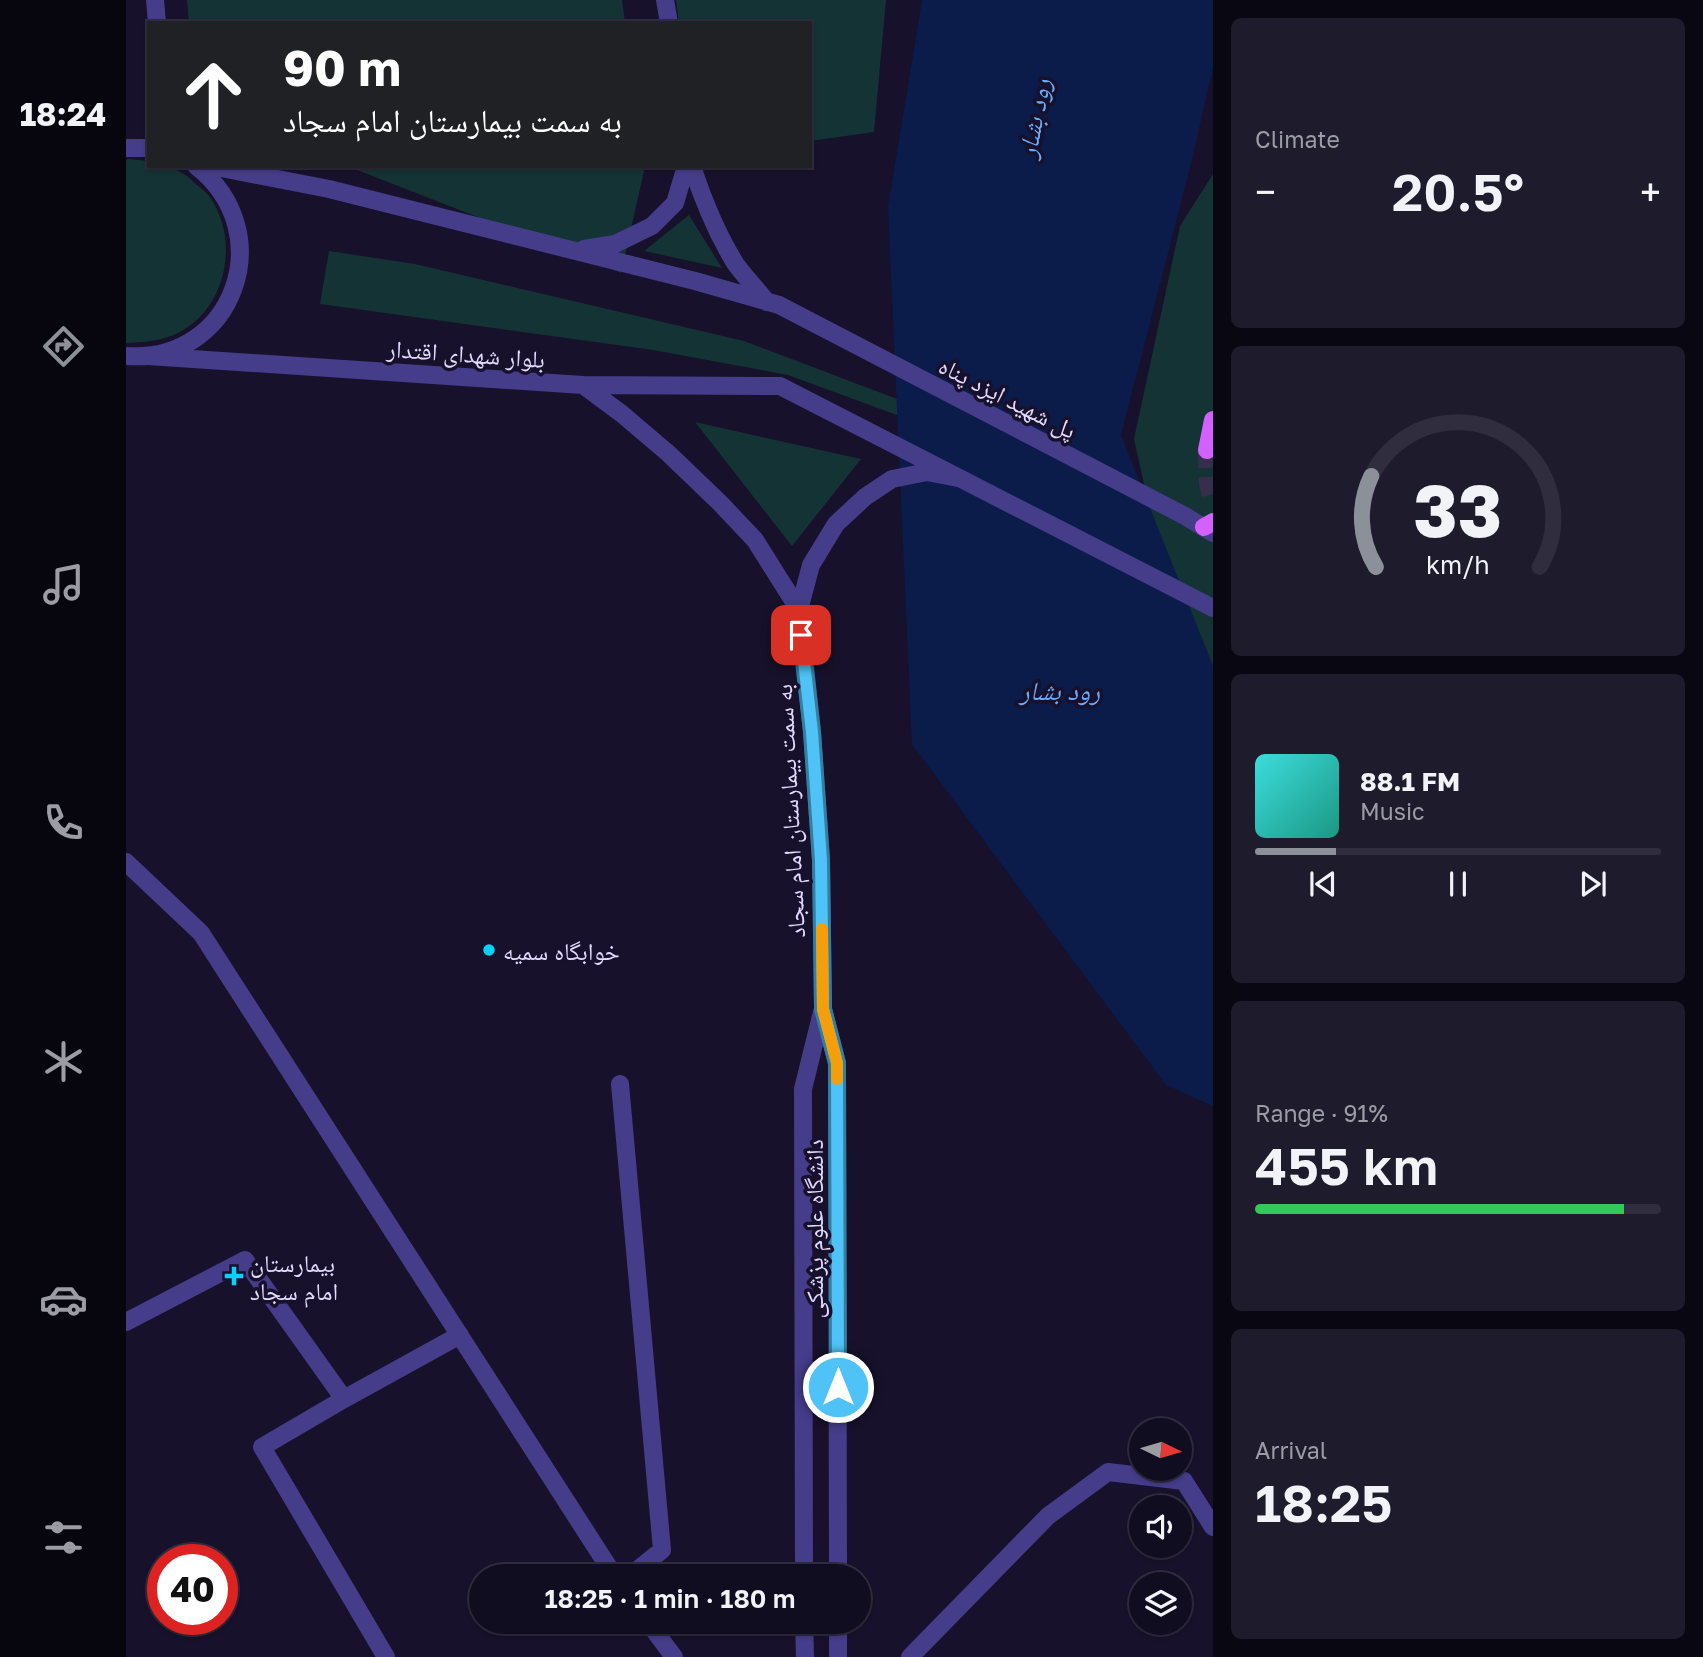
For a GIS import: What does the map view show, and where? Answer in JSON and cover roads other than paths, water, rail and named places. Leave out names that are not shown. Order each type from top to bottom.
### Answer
[{"type":"main road","points":[[1207,450],[1213,420]]},
{"type":"street","points":[[155,0],[158,21]]},
{"type":"street","points":[[666,0],[669,21]]},
{"type":"street","points":[[126,148],[147,148]]},
{"type":"street","points":[[126,356],[148,356],[186,344],[216,319],[236,284],[240,264],[237,225],[220,190],[198,168]]},
{"type":"street","points":[[221,168],[328,189],[695,281],[773,304]]},
{"type":"street","points":[[575,251],[615,244],[652,226],[675,203],[685,168]]},
{"type":"street","points":[[693,168],[704,202],[737,265],[773,304]]},
{"type":"street","name":"پل شهید ایزد پناه","points":[[773,304],[1210,528]]},
{"type":"street","name":"بلوار شهدای اقتدار","points":[[148,356],[583,385],[780,386],[958,478]]},
{"type":"street","points":[[583,385],[622,414],[720,503],[755,540],[799,610]]},
{"type":"street","points":[[799,610],[811,565],[836,524],[865,497],[892,479],[927,472],[958,478],[1213,608]]},
{"type":"street","name":"به سمت بیمارستان امام سجاد","points":[[799,610],[812,732],[821,860],[823,1009]]},
{"type":"street","points":[[126,862],[201,933],[607,1564]]},
{"type":"street","points":[[804,1564],[803,1090],[823,1009]]},
{"type":"street","name":"دانشگاه علوم پزشکی","points":[[823,1009],[837,1063],[838,1564]]},
{"type":"street","points":[[620,1084],[662,1550],[645,1564]]},
{"type":"street","points":[[126,1322],[246,1260],[344,1399]]},
{"type":"street","points":[[386,1657],[262,1447],[460,1335]]},
{"type":"street","points":[[910,1657],[1048,1516],[1108,1472],[1184,1481],[1213,1527]]},
{"type":"street","points":[[657,1634],[674,1657]]},
{"type":"street","points":[[804,1634],[805,1657]]},
{"type":"street","points":[[838,1634],[838,1657]]},
{"type":"water","name":"رود بشار","points":[[922,0],[1213,0],[1213,67],[1192,160],[1121,435],[1213,666],[1213,1106],[1166,1085],[912,744],[888,207]]},
{"type":"tunnel","points":[[1207,450],[1208,484],[1213,502]]},
{"type":"place","name":"خوابگاه سمیه","points":[[489,950]]},
{"type":"place","name":"بیمارستان امام سجاد","points":[[234,1276]]}]
